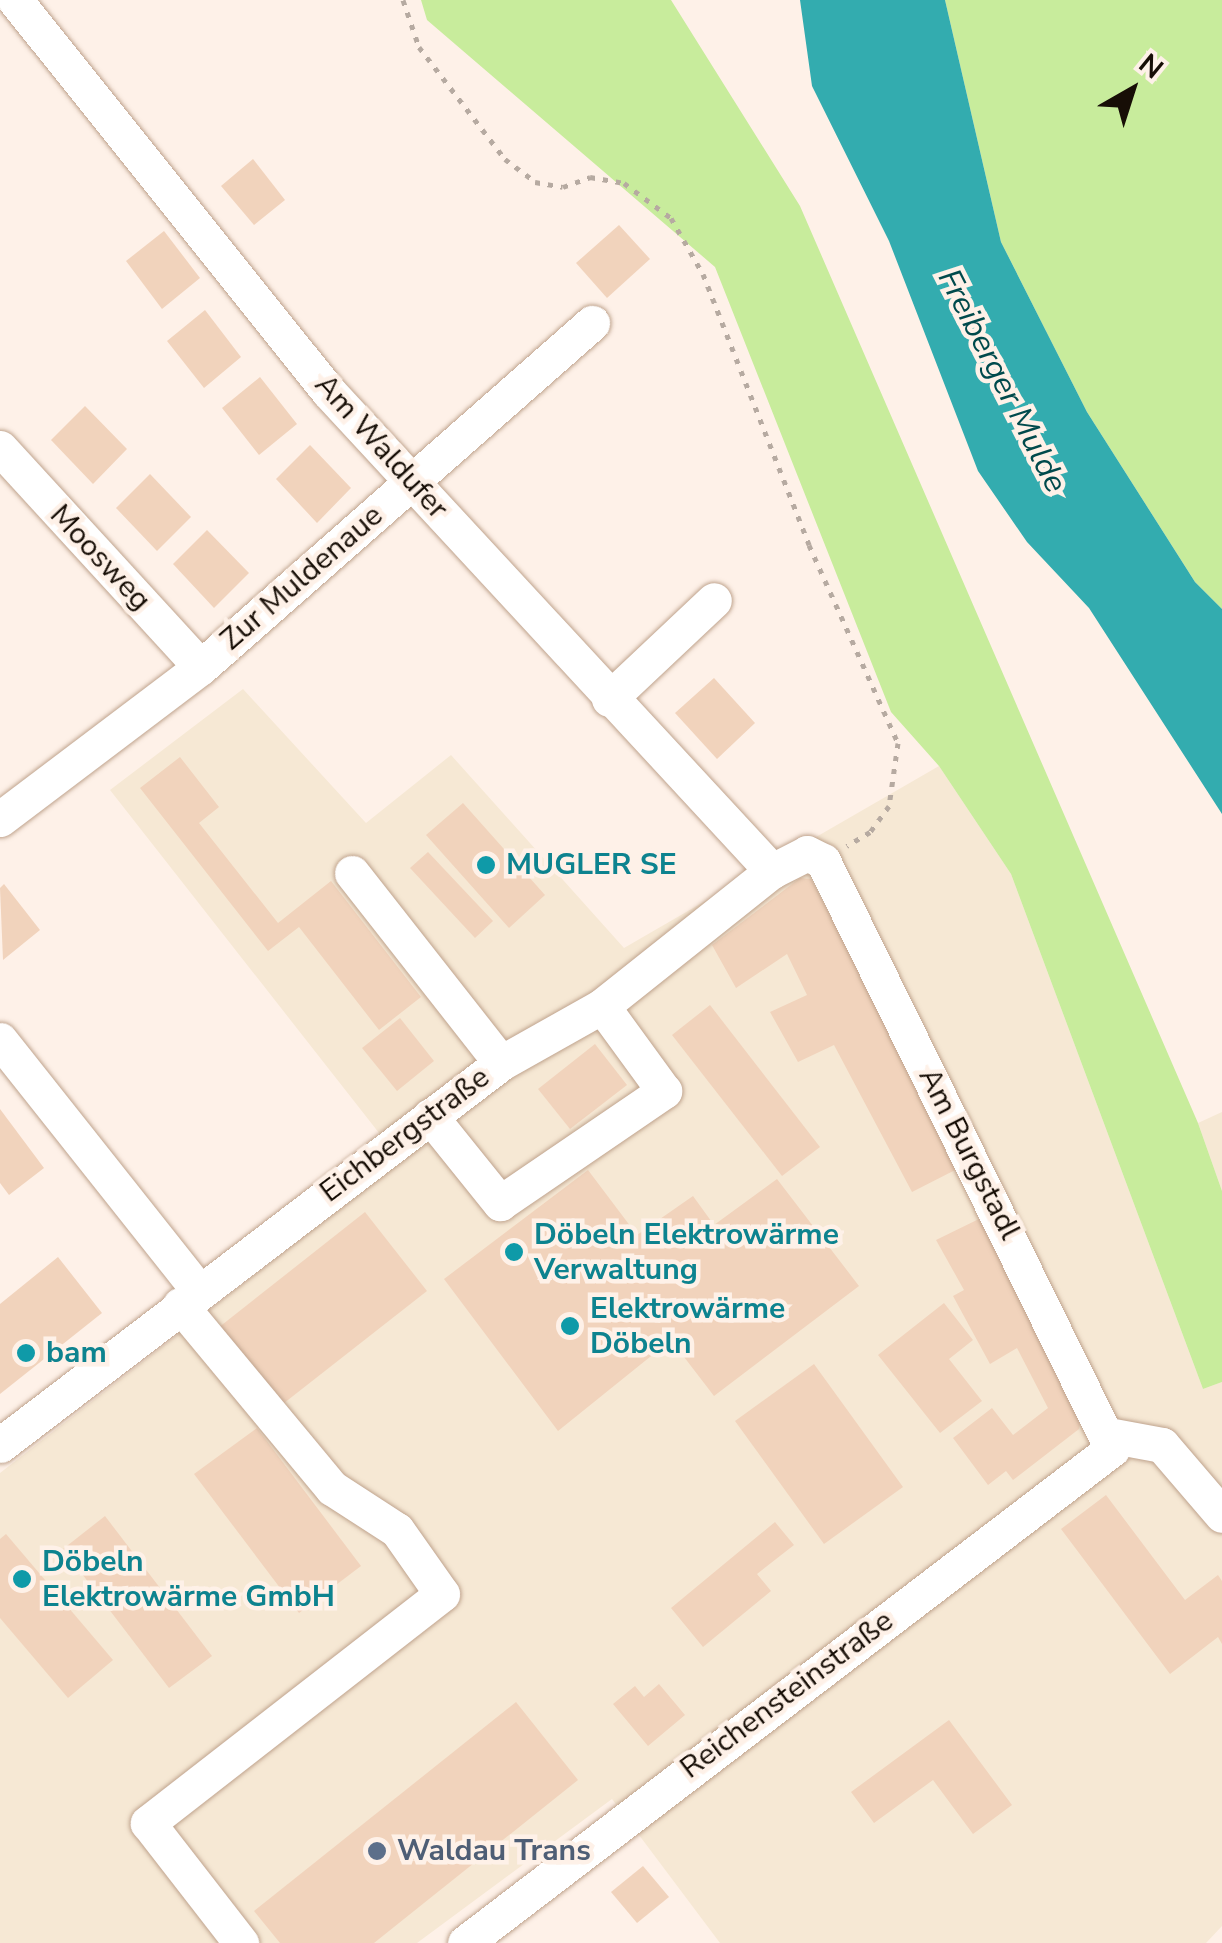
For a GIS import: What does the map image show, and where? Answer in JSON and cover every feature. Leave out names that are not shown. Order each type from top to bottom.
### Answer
[{"type":"street","name":"Am Waldufer","points":[[15,0],[328,391],[772,871]]},
{"type":"street","name":"Zur Muldenaue","points":[[0,819],[201,667],[592,323]]},
{"type":"street","name":"Moosweg","points":[[0,448],[201,667]]},
{"type":"street","points":[[609,698],[714,600]]},
{"type":"street","name":"Eichbergstraße","points":[[0,1445],[500,1063],[602,1006],[772,871],[808,853],[823,860]]},
{"type":"street","name":"Am Burgstadl","points":[[823,860],[1110,1442]]},
{"type":"street","points":[[352,873],[500,1063]]},
{"type":"street","points":[[430,1116],[500,1203],[664,1091],[602,1006]]},
{"type":"street","points":[[0,1040],[332,1488],[397,1530],[442,1594],[148,1824],[241,1943]]},
{"type":"street","points":[[1110,1442],[1162,1445],[1222,1515]]},
{"type":"street","name":"Reichensteinstraße","points":[[465,1943],[1110,1442]]},
{"type":"path","points":[[402,0],[418,47],[505,160],[535,182],[563,187],[590,178],[624,184],[671,218],[703,274],[808,546],[898,744],[889,806],[870,832],[823,860]]},
{"type":"shaded area","points":[[243,689],[366,823],[451,755],[624,948],[939,766],[1011,874],[1203,1389],[1222,1382],[1222,1926],[1206,1943],[720,1943],[612,1799],[417,1943],[0,1943],[0,1473],[401,1161],[110,790]]},
{"type":"shaded area","points":[[1222,1112],[1222,1191],[1198,1123]]},
{"type":"green space","points":[[421,0],[671,0],[800,206],[1198,1123],[1222,1191],[1222,1382],[1203,1389],[1011,874],[939,766],[891,712],[715,267],[427,20]]},
{"type":"green space","points":[[945,0],[1222,0],[1222,609],[1195,582],[1087,412],[1001,242]]},
{"type":"water","name":"Freiberger Mulde","points":[[800,0],[945,0],[1001,242],[1087,412],[1195,582],[1222,609],[1222,814],[1089,608],[1027,542],[978,471],[889,241],[812,86]]},
{"type":"building","points":[[253,159],[285,200],[254,225],[221,186]]},
{"type":"building","points":[[619,225],[650,259],[607,298],[576,263]]},
{"type":"building","points":[[164,231],[200,278],[162,309],[126,261]]},
{"type":"building","points":[[205,310],[241,357],[204,388],[167,341]]},
{"type":"building","points":[[260,377],[297,424],[259,455],[222,408]]},
{"type":"building","points":[[85,406],[127,449],[93,484],[51,440]]},
{"type":"building","points":[[310,445],[351,488],[317,523],[276,479]]},
{"type":"building","points":[[150,474],[191,517],[157,551],[116,508]]},
{"type":"building","points":[[207,530],[249,573],[214,608],[173,564]]},
{"type":"building","points":[[714,678],[755,723],[717,759],[675,713]]},
{"type":"building","points":[[180,757],[219,807],[199,823],[278,923],[331,881],[421,997],[379,1030],[299,927],[268,951],[140,788]]},
{"type":"building","name":"MUGLER SE","points":[[463,803],[545,895],[509,928],[426,835]]},
{"type":"building","points":[[428,852],[493,921],[475,938],[410,868]]},
{"type":"building","points":[[800,878],[811,879],[963,1166],[912,1192],[834,1045],[798,1062],[770,1012],[807,995],[787,954],[736,988],[712,945]]},
{"type":"building","points":[[4,884],[40,930],[3,960],[0,888]]},
{"type":"building","points":[[710,1005],[820,1147],[782,1176],[672,1035]]},
{"type":"building","points":[[400,1018],[434,1061],[397,1091],[362,1048]]},
{"type":"building","points":[[595,1044],[627,1085],[570,1129],[538,1089]]},
{"type":"building","points":[[0,1109],[44,1168],[9,1195],[0,1183]]},
{"type":"building","points":[[588,1170],[637,1235],[693,1196],[714,1225],[777,1179],[859,1286],[714,1396],[671,1340],[558,1431],[444,1279]]},
{"type":"building","points":[[365,1212],[427,1291],[279,1407],[218,1328]]},
{"type":"building","points":[[983,1217],[1082,1412],[1079,1429],[1013,1480],[1006,1471],[988,1485],[953,1438],[992,1408],[1013,1435],[1048,1408],[1017,1348],[990,1364],[953,1296],[964,1290],[936,1240]]},
{"type":"building","name":"bam","points":[[58,1257],[102,1313],[0,1394],[0,1304]]},
{"type":"building","points":[[944,1303],[973,1340],[949,1359],[982,1401],[940,1433],[878,1355]]},
{"type":"building","points":[[814,1364],[903,1487],[824,1544],[735,1421]]},
{"type":"building","points":[[257,1428],[361,1566],[299,1613],[194,1474]]},
{"type":"building","points":[[1106,1495],[1185,1600],[1218,1575],[1222,1581],[1222,1644],[1218,1637],[1170,1674],[1061,1529]]},
{"type":"building","points":[[105,1516],[212,1656],[169,1688],[63,1549]]},
{"type":"building","points":[[775,1522],[794,1545],[757,1574],[771,1591],[703,1647],[671,1608]]},
{"type":"building","name":"Döbeln Elektrowärme GmbH","points":[[6,1534],[113,1660],[68,1698],[0,1618],[0,1539]]},
{"type":"building","points":[[659,1684],[685,1715],[648,1746],[613,1704],[635,1686],[644,1697]]},
{"type":"building","points":[[516,1702],[578,1780],[374,1943],[280,1943],[254,1911]]},
{"type":"building","points":[[949,1720],[1012,1805],[973,1834],[933,1780],[874,1823],[851,1792]]},
{"type":"building","points":[[643,1866],[669,1897],[637,1923],[611,1892]]},
{"type":"place","name":"MUGLER SE","points":[[486,865]]},
{"type":"place","name":"Döbeln Elektrowärme Verwaltung","points":[[514,1252]]},
{"type":"place","name":"Elektrowärme Döbeln","points":[[570,1326]]},
{"type":"place","name":"bam","points":[[26,1353]]},
{"type":"place","name":"Döbeln Elektrowärme GmbH","points":[[22,1579]]},
{"type":"place","name":"Waldau Trans","points":[[377,1851]]}]
